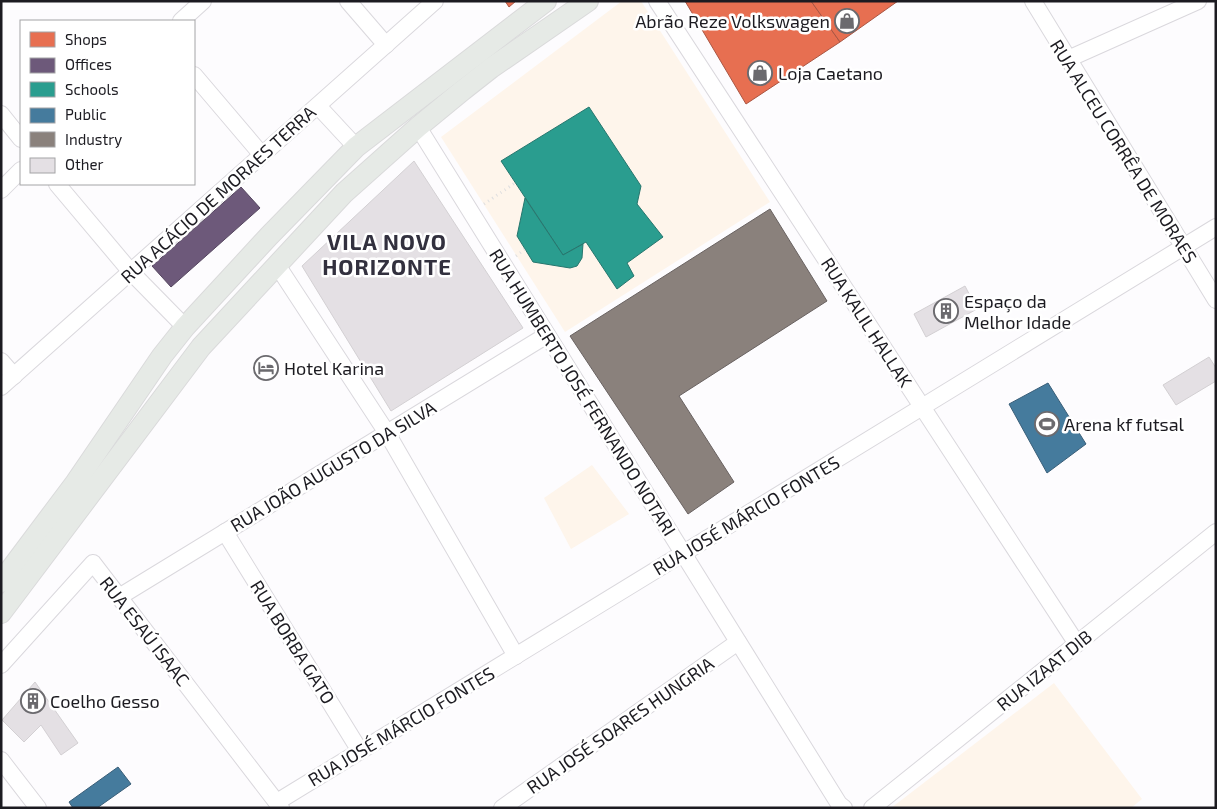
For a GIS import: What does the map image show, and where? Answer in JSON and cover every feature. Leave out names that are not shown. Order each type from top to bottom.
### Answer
[{"type":"main road","points":[[1,582],[76,482],[156,363],[185,327],[269,236],[356,147],[546,1]]},
{"type":"main road","points":[[1,612],[201,347],[344,193],[418,127],[492,68],[588,1]]},
{"type":"street","points":[[182,20],[203,1]]},
{"type":"street","points":[[348,1],[386,45]]},
{"type":"street","name":"RUA ACÁCIO DE MORAES TERRA","points":[[1,388],[435,1]]},
{"type":"street","name":"RUA KALIL HALLAK","points":[[657,1],[1077,644]]},
{"type":"street","name":"RUA ALCEU CORRÊA DE MORAES","points":[[1032,1],[1216,300]]},
{"type":"street","points":[[1068,60],[1198,1]]},
{"type":"street","points":[[195,75],[262,155]]},
{"type":"street","points":[[318,106],[356,147]]},
{"type":"street","points":[[1,114],[20,138]]},
{"type":"street","name":"RUA HUMBERTO JOSÉ FERNANDO NOTARI","points":[[418,127],[839,807]]},
{"type":"street","points":[[1,190],[20,171]]},
{"type":"street","points":[[58,185],[131,272],[185,327]]},
{"type":"street","name":"RUA JOSÉ MÁRCIO FONTES","points":[[279,805],[360,751],[1216,227]]},
{"type":"street","points":[[277,265],[387,433],[516,656]]},
{"type":"street","name":"RUA JOÃO AUGUSTO DA SILVA","points":[[119,597],[547,335]]},
{"type":"street","points":[[1,361],[14,376]]},
{"type":"street","name":"RUA BORBA GATO","points":[[225,532],[360,751]]},
{"type":"street","name":"RUA IZAAT DIB","points":[[872,808],[1216,532]]},
{"type":"street","name":"RUA ESAÚ ISAAC","points":[[1,665],[93,563],[279,805]]},
{"type":"street","name":"RUA JOSÉ SOARES HUNGRIA","points":[[502,808],[738,642]]},
{"type":"street","points":[[1,760],[38,808]]},
{"type":"path","points":[[471,213],[515,183]]},
{"type":"shaded area","points":[[622,1],[641,1],[770,202],[565,332],[441,137]]},
{"type":"shaded area","points":[[592,465],[629,514],[571,549],[544,498]]},
{"type":"shaded area","points":[[1054,683],[1142,799],[1131,808],[891,808]]},
{"type":"building: Shops","points":[[505,1],[516,1],[509,7]]},
{"type":"building: Shops","name":"Loja Caetano","points":[[685,1],[811,1],[840,42],[746,104]]},
{"type":"building: Shops","name":"Abrão Reze Volkswagen","points":[[811,1],[898,1],[840,42]]},
{"type":"building: Offices","points":[[241,187],[260,208],[171,287],[152,266]]},
{"type":"building: Schools","points":[[589,107],[641,186],[637,204],[663,237],[627,263],[634,276],[617,289],[586,242],[563,255],[501,161]]},
{"type":"building: Schools","points":[[525,198],[563,255],[583,244],[582,258],[577,266],[570,268],[533,262],[517,236]]},
{"type":"building: Public","name":"Arena kf futsal","points":[[1048,383],[1086,444],[1047,473],[1009,404]]},
{"type":"building: Public","points":[[118,767],[131,784],[97,808],[73,808],[69,802]]},
{"type":"building: Industry","points":[[770,209],[827,301],[679,396],[734,482],[688,514],[570,336]]},
{"type":"building: Other","points":[[414,161],[523,328],[391,411],[302,266]]},
{"type":"building: Other","name":"Espaço da Melhor Idade","points":[[965,286],[977,309],[926,337],[914,314]]},
{"type":"building: Other","points":[[1209,357],[1216,368],[1216,381],[1176,405],[1163,385]]},
{"type":"building: Other","name":"Coelho Gesso","points":[[35,682],[78,743],[61,755],[41,725],[24,742],[2,720]]},
{"type":"place","name":"Abrão Reze Volkswagen","points":[[847,21]]},
{"type":"place","name":"Loja Caetano","points":[[760,73]]},
{"type":"place","name":"Espaço da Melhor Idade","points":[[946,311]]},
{"type":"place","name":"Hotel Karina","points":[[266,368]]},
{"type":"place","name":"Arena kf futsal","points":[[1047,424]]},
{"type":"place","name":"Coelho Gesso","points":[[33,701]]},
{"type":"district","name":"VILA NOVO HORIZONTE","points":[[387,254]]}]
